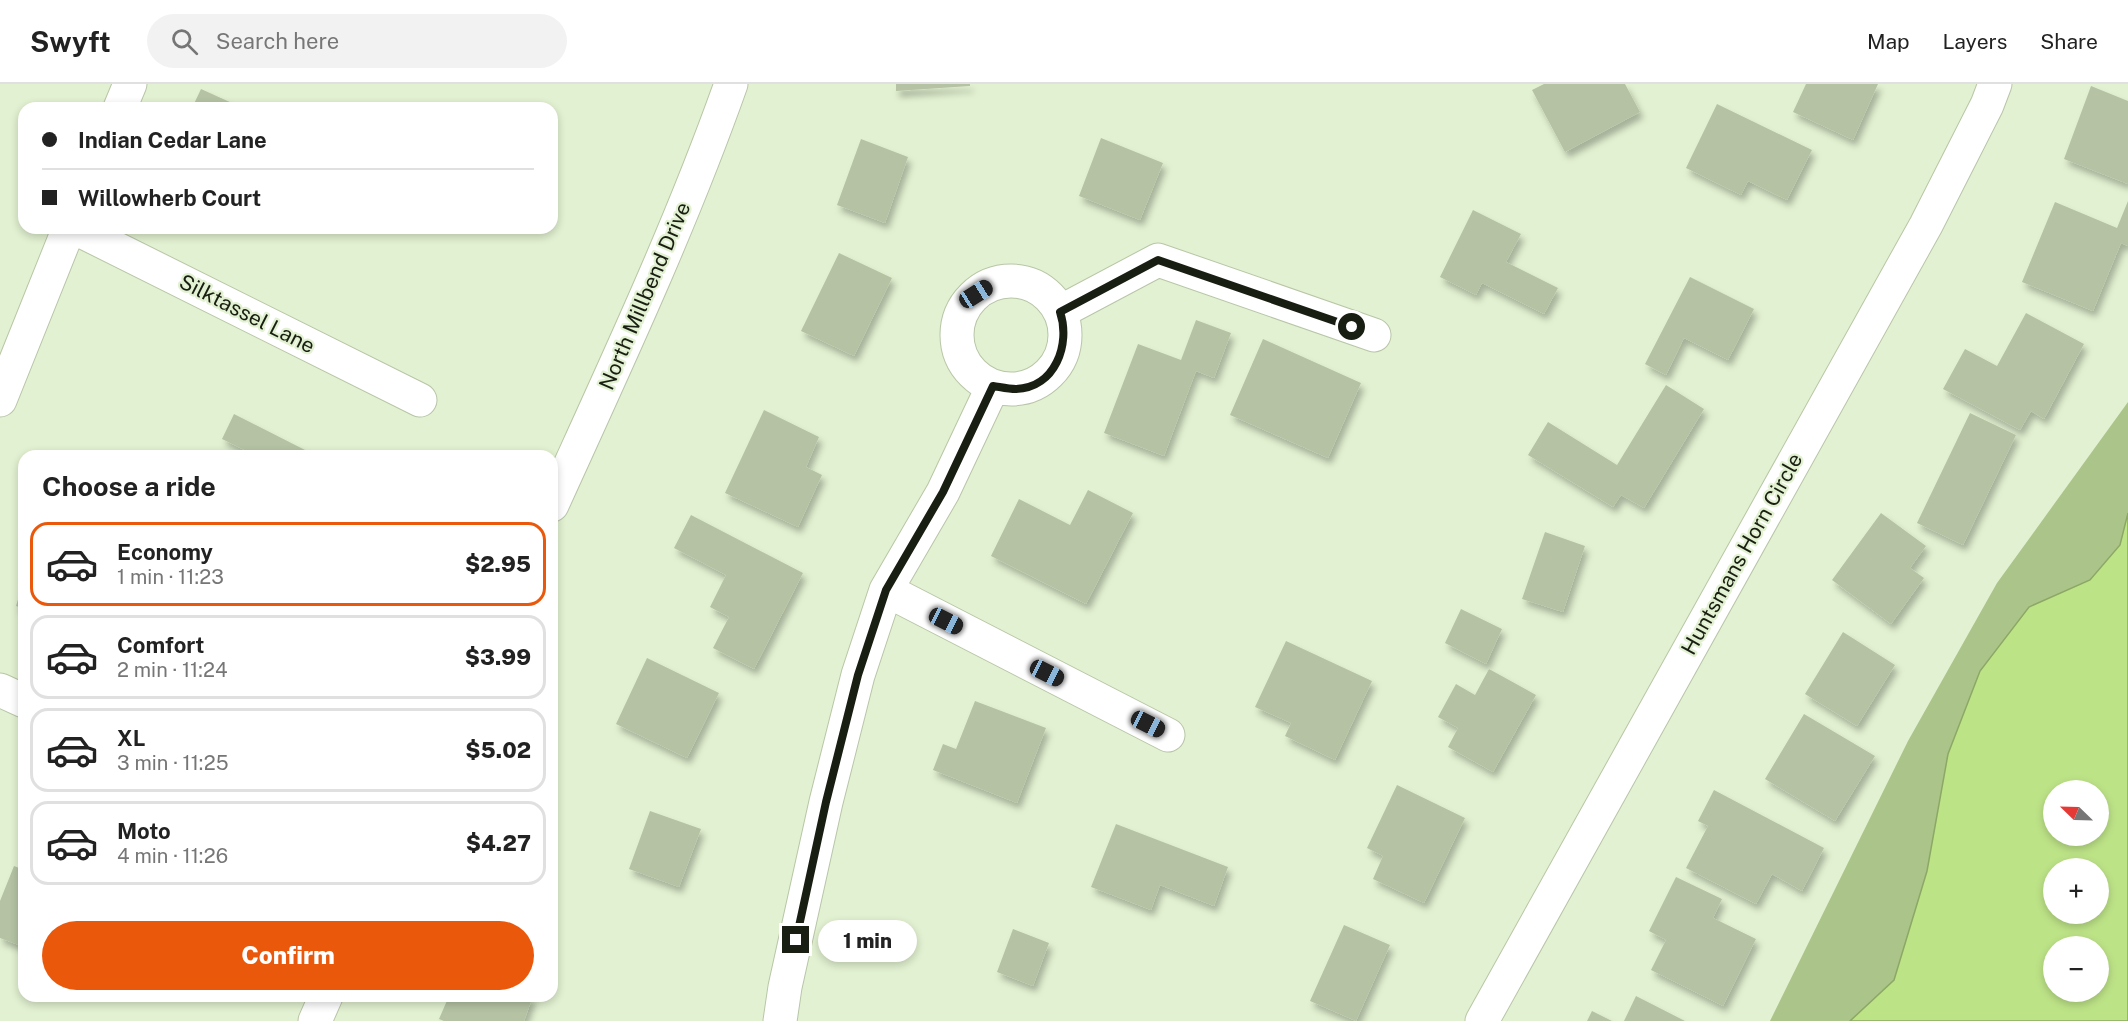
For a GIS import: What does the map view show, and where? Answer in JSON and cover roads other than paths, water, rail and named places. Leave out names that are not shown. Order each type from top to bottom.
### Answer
[{"type":"street","points":[[122,102],[130,84]]},
{"type":"street","name":"North Millbend Drive","points":[[558,492],[639,315],[713,135],[731,84]]},
{"type":"street","name":"Huntsmans Horn Circle","points":[[1482,1021],[1920,235],[1987,105],[1995,84]]},
{"type":"street","points":[[0,400],[67,234]]},
{"type":"street","name":"Silktassel Lane","points":[[87,234],[420,400]]},
{"type":"street","points":[[1060,312],[1158,260],[1374,335]]},
{"type":"street","points":[[1006,281],[1025,282],[1045,293],[1060,312],[1064,322],[1065,341],[1060,356],[1050,372],[1036,383],[1018,389],[993,386],[982,381],[968,369],[959,353],[956,334],[958,320],[967,303],[992,284],[1006,281]]},
{"type":"street","points":[[780,1021],[826,802],[858,675],[886,590],[943,492],[993,386]]},
{"type":"street","points":[[886,590],[1168,735]]},
{"type":"street","points":[[0,690],[18,698]]},
{"type":"street","points":[[315,1021],[323,1002]]}]
